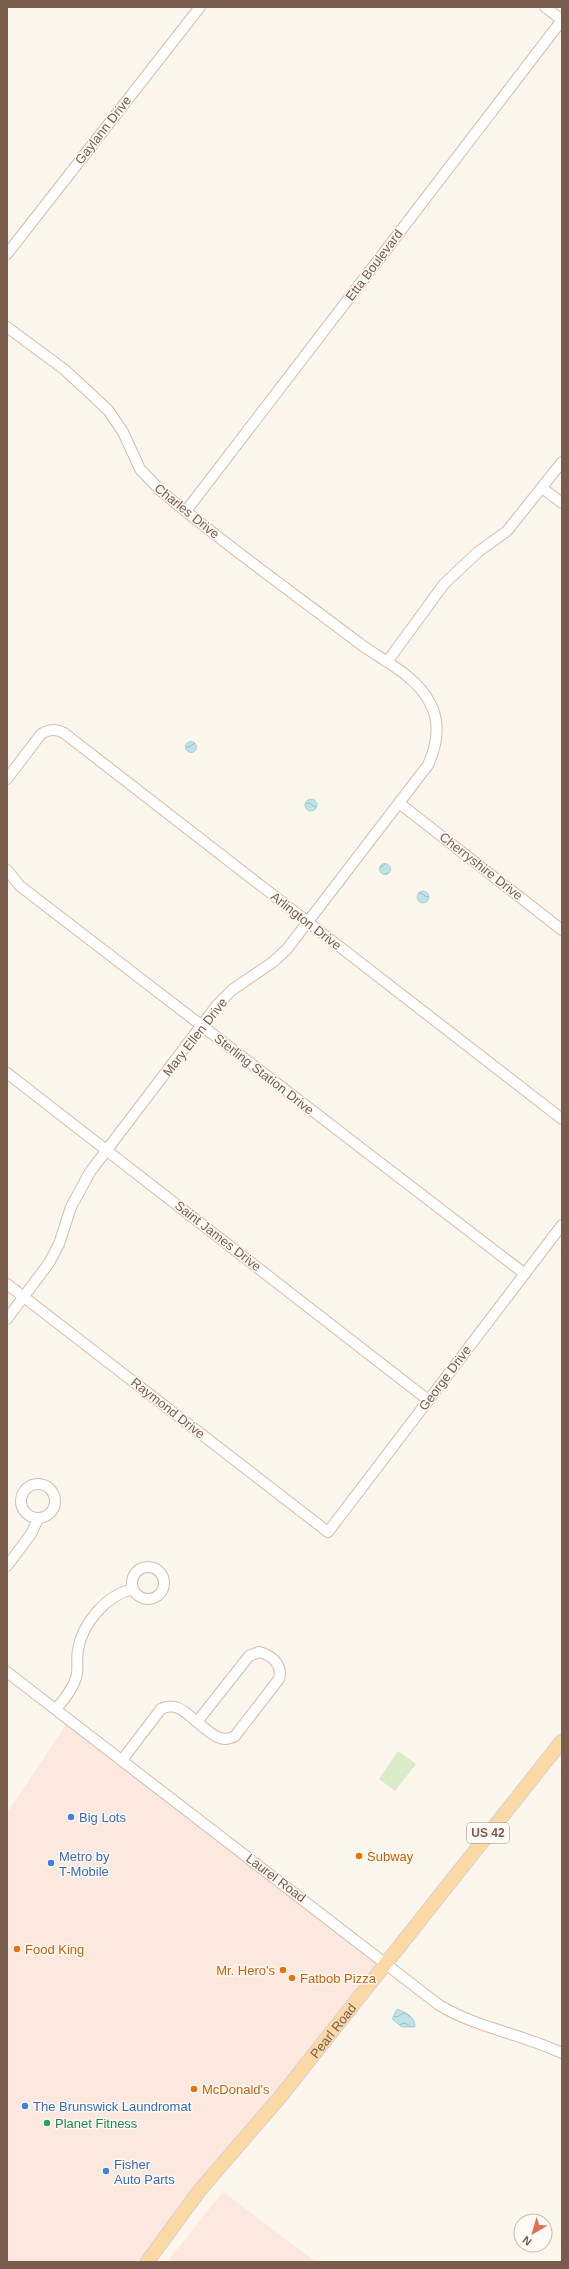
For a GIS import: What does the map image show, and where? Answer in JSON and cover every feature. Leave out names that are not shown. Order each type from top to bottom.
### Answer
[{"type":"main road","name":"Pearl Road","points":[[147,2262],[200,2190],[281,2096],[562,1741]]},
{"type":"street","name":"Gaylann Drive","points":[[7,254],[200,7]]},
{"type":"street","points":[[545,7],[562,20]]},
{"type":"street","name":"Etta Boulevard","points":[[186,511],[562,20]]},
{"type":"street","name":"Charles Drive","points":[[7,327],[65,370],[97,398],[117,422],[144,473],[161,491],[337,627],[387,662]]},
{"type":"street","points":[[387,662],[444,584],[478,552],[507,531],[562,462]]},
{"type":"street","points":[[542,488],[562,503]]},
{"type":"street","name":"Mary Ellen Drive","points":[[7,1319],[49,1263],[79,1189],[217,1005],[232,990],[278,958],[308,922],[428,765],[434,752],[437,728],[431,704],[424,693],[387,662]]},
{"type":"street","name":"Arlington Drive","points":[[7,779],[41,734],[48,730],[57,730],[64,733],[562,1119]]},
{"type":"street","name":"Cherryshire Drive","points":[[399,803],[562,930]]},
{"type":"street","name":"Sterling Station Drive","points":[[7,870],[20,886],[525,1274]]},
{"type":"street","name":"Saint James Drive","points":[[7,1073],[428,1400]]},
{"type":"street","name":"George Drive","points":[[328,1532],[562,1226]]},
{"type":"street","name":"Raymond Drive","points":[[7,1284],[328,1532]]},
{"type":"street","points":[[7,1566],[31,1534],[38,1519]]},
{"type":"street","points":[[56,1709],[66,1698],[77,1677],[78,1652],[86,1627],[106,1602],[123,1591],[133,1589]]},
{"type":"street","points":[[122,1760],[162,1709],[167,1706],[178,1708],[218,1738],[224,1740],[235,1736],[279,1679],[280,1668],[278,1663],[265,1653],[259,1652],[249,1656],[197,1722]]},
{"type":"street","name":"Laurel Road","points":[[7,1672],[384,1964],[451,2012],[562,2053]]},
{"type":"shaded area","points":[[69,1720],[384,1964],[147,2262],[7,2262],[7,1813]]},
{"type":"shaded area","points":[[222,2193],[225,2193],[316,2262],[167,2262]]},
{"type":"green space","points":[[398,1751],[416,1764],[395,1791],[379,1779]]},
{"type":"water","points":[[191,741],[195,743],[197,747],[195,751],[191,753],[187,751],[185,747],[187,743]]},
{"type":"water","points":[[309,799],[313,799],[317,805],[313,811],[309,811],[305,807],[305,803]]},
{"type":"water","points":[[385,863],[389,865],[391,869],[389,873],[385,875],[381,873],[379,869],[381,865]]},
{"type":"water","points":[[421,891],[425,891],[429,897],[425,903],[421,903],[417,899],[417,895]]},
{"type":"water","points":[[397,2009],[406,2013],[414,2020],[415,2027],[402,2027],[392,2019]]},
{"type":"place","name":"Big Lots","points":[[71,1817]]},
{"type":"place","name":"Subway","points":[[359,1856]]},
{"type":"place","name":"Metro by T-Mobile","points":[[51,1863]]},
{"type":"place","name":"Food King","points":[[17,1949]]},
{"type":"place","name":"Mr. Hero's","points":[[283,1970]]},
{"type":"place","name":"Fatbob Pizza","points":[[292,1978]]},
{"type":"place","name":"McDonald's","points":[[194,2089]]},
{"type":"place","name":"The Brunswick Laundromat","points":[[25,2106]]},
{"type":"place","name":"Planet Fitness","points":[[47,2123]]},
{"type":"place","name":"Fisher Auto Parts","points":[[106,2171]]}]
